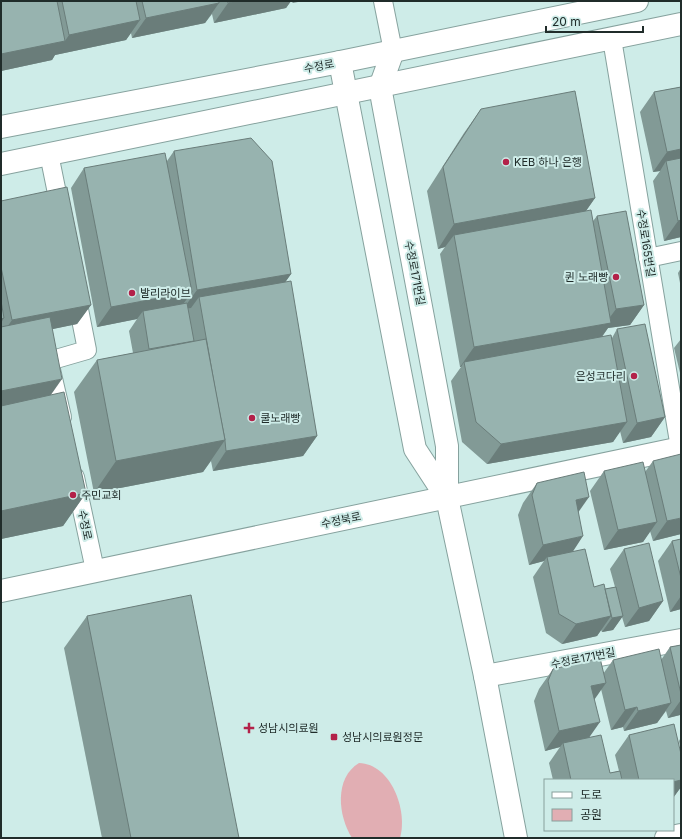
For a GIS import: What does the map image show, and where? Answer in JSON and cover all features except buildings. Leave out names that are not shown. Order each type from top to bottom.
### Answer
[{"type":"street","name":"수정로","points":[[1,127],[340,62],[637,1]]},
{"type":"street","points":[[1,164],[681,24]]},
{"type":"street","points":[[380,87],[393,51]]},
{"type":"street","name":"수정로171번길","points":[[340,62],[415,448],[447,498]]},
{"type":"street","name":"수정로171번길","points":[[380,87],[447,446],[447,498],[486,676],[516,838]]},
{"type":"street","name":"수정북로","points":[[1,591],[95,570],[447,498],[681,448]]},
{"type":"street","name":"수정로171번길","points":[[486,676],[681,640]]},
{"type":"street","points":[[666,838],[681,835]]},
{"type":"lane","points":[[383,1],[393,51]]},
{"type":"lane","name":"수정로165번길","points":[[612,39],[681,448]]},
{"type":"lane","points":[[49,154],[64,232]]},
{"type":"lane","points":[[648,258],[681,251]]},
{"type":"lane","points":[[65,430],[49,360],[87,350],[74,279]]},
{"type":"lane","name":"수정로","points":[[71,462],[95,570]]},
{"type":"green space","points":[[359,763],[370,765],[380,771],[394,790],[399,802],[401,815],[402,827],[400,838],[352,838],[347,829],[341,809],[342,788],[345,778]]},
{"type":"place","name":"KEB 하나 은행","points":[[506,162]]},
{"type":"place","name":"퀸 노래빵","points":[[616,277]]},
{"type":"place","name":"발리라이브","points":[[132,293]]},
{"type":"place","name":"은성코다리","points":[[634,376]]},
{"type":"place","name":"쿨노래빵","points":[[252,418]]},
{"type":"place","name":"주민교회","points":[[73,495]]},
{"type":"place","name":"성남시의료원","points":[[249,728]]},
{"type":"place","name":"성남시의료원정문","points":[[334,737]]}]
